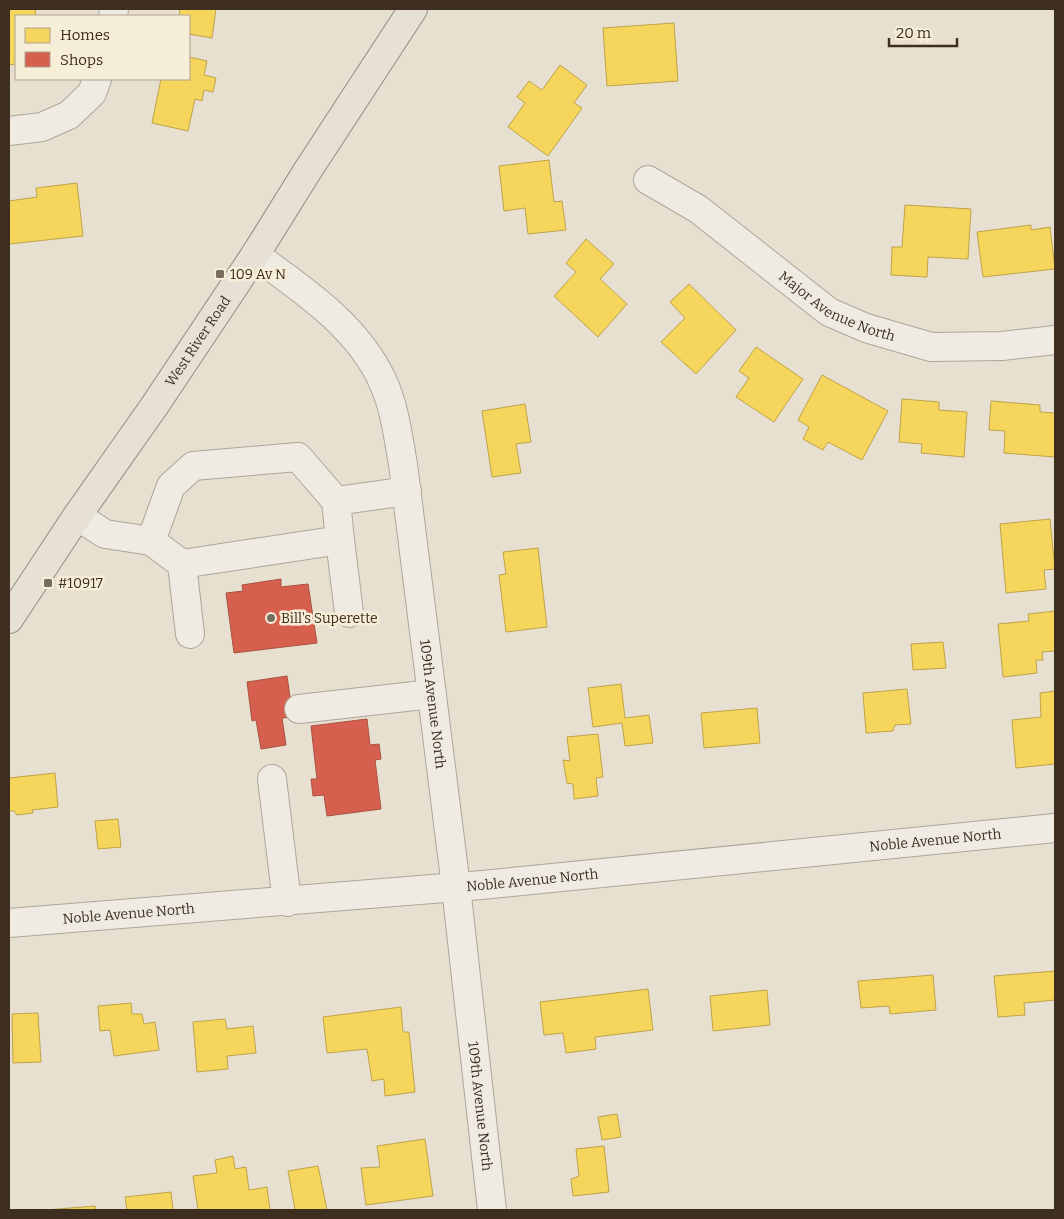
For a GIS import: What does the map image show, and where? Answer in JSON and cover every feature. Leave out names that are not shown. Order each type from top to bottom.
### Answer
[{"type":"main road","name":"West River Road","points":[[9,619],[255,255],[413,9]]},
{"type":"street","points":[[9,131],[42,127],[69,115],[92,93],[97,80]]},
{"type":"street","name":"Major Avenue North","points":[[648,180],[698,210],[829,312],[866,328],[930,347],[1002,346],[1055,340]]},
{"type":"street","name":"109th Avenue North","points":[[255,255],[291,281],[347,328],[372,360],[384,383],[392,408],[407,491],[456,887],[492,1210]]},
{"type":"street","points":[[151,541],[171,486],[193,466],[298,457],[336,501],[349,613]]},
{"type":"street","points":[[336,501],[407,491]]},
{"type":"street","points":[[77,516],[104,534],[151,541],[182,564],[340,540]]},
{"type":"street","points":[[182,564],[190,634]]},
{"type":"street","points":[[299,709],[432,694]]},
{"type":"street","points":[[272,779],[287,902]]},
{"type":"street","name":"Noble Avenue North","points":[[9,923],[456,887],[1055,828]]},
{"type":"building: Homes","points":[[9,9],[35,9],[36,15],[15,15],[15,64],[9,65]]},
{"type":"building: Homes","points":[[180,9],[216,9],[212,38],[190,34],[190,15],[179,15]]},
{"type":"building: Homes","points":[[674,23],[678,81],[607,86],[603,28]]},
{"type":"building: Homes","points":[[190,57],[207,61],[204,75],[216,78],[213,92],[204,90],[202,101],[195,99],[188,131],[152,123],[161,80],[190,80]]},
{"type":"building: Homes","points":[[560,65],[587,85],[574,103],[582,108],[548,156],[508,127],[525,103],[517,97],[529,81],[542,90]]},
{"type":"building: Homes","points":[[549,160],[554,202],[562,201],[566,230],[528,234],[525,208],[504,211],[499,166]]},
{"type":"building: Homes","points":[[77,183],[83,236],[9,244],[9,201],[37,197],[36,188]]},
{"type":"building: Homes","points":[[905,205],[971,209],[968,259],[928,257],[927,277],[891,275],[892,247],[902,247]]},
{"type":"building: Homes","points":[[1031,225],[1031,230],[1050,227],[1055,269],[983,277],[977,232]]},
{"type":"building: Homes","points":[[586,239],[614,264],[600,279],[627,304],[598,337],[554,296],[576,272],[566,263]]},
{"type":"building: Homes","points":[[689,284],[736,330],[696,374],[661,342],[685,318],[670,302]]},
{"type":"building: Homes","points":[[756,347],[803,379],[774,422],[736,397],[749,378],[739,371]]},
{"type":"building: Homes","points":[[822,375],[888,411],[862,460],[828,442],[823,450],[803,439],[809,427],[798,420]]},
{"type":"building: Homes","points":[[902,399],[939,402],[939,410],[967,412],[964,457],[921,453],[922,444],[899,442]]},
{"type":"building: Homes","points":[[991,401],[1040,405],[1040,412],[1055,413],[1055,457],[1004,453],[1005,431],[989,430]]},
{"type":"building: Homes","points":[[525,404],[531,442],[516,444],[521,473],[492,477],[482,411]]},
{"type":"building: Homes","points":[[1050,519],[1055,569],[1044,570],[1046,589],[1006,593],[1000,524]]},
{"type":"building: Homes","points":[[538,548],[547,627],[506,632],[499,575],[506,574],[503,552]]},
{"type":"building: Homes","points":[[1055,611],[1055,651],[1042,652],[1043,660],[1036,660],[1037,673],[1003,677],[998,624],[1029,621],[1028,614]]},
{"type":"building: Homes","points":[[943,642],[946,668],[913,670],[911,644]]},
{"type":"building: Homes","points":[[621,684],[625,718],[649,715],[653,743],[625,746],[622,723],[593,727],[588,688]]},
{"type":"building: Homes","points":[[907,689],[911,724],[895,725],[893,731],[866,733],[863,693]]},
{"type":"building: Homes","points":[[1055,691],[1055,764],[1016,768],[1012,720],[1041,717],[1040,693]]},
{"type":"building: Homes","points":[[757,708],[760,743],[704,748],[701,713]]},
{"type":"building: Homes","points":[[598,734],[603,777],[596,778],[598,796],[574,799],[573,784],[567,783],[563,760],[570,761],[567,737]]},
{"type":"building: Homes","points":[[55,773],[58,807],[32,810],[33,813],[17,815],[14,811],[9,811],[9,778]]},
{"type":"building: Homes","points":[[118,819],[121,847],[98,849],[95,821]]},
{"type":"building: Homes","points":[[1055,971],[1055,1000],[1024,1003],[1025,1015],[998,1017],[994,976]]},
{"type":"building: Homes","points":[[933,975],[936,1010],[890,1014],[889,1006],[861,1008],[858,981]]},
{"type":"building: Homes","points":[[648,989],[653,1030],[595,1037],[596,1049],[566,1053],[563,1033],[544,1035],[540,1002]]},
{"type":"building: Homes","points":[[767,990],[770,1025],[713,1031],[710,996]]},
{"type":"building: Homes","points":[[131,1003],[132,1014],[142,1014],[144,1024],[155,1022],[159,1050],[114,1056],[110,1030],[100,1031],[98,1006]]},
{"type":"building: Homes","points":[[401,1007],[403,1032],[409,1032],[415,1092],[385,1096],[384,1079],[372,1081],[367,1049],[327,1053],[323,1017]]},
{"type":"building: Homes","points":[[38,1013],[41,1062],[13,1063],[12,1014]]},
{"type":"building: Homes","points":[[225,1019],[227,1029],[253,1026],[256,1053],[227,1056],[228,1069],[197,1072],[193,1022]]},
{"type":"building: Homes","points":[[617,1114],[621,1137],[602,1140],[598,1117]]},
{"type":"building: Homes","points":[[425,1139],[433,1196],[366,1205],[361,1168],[380,1167],[377,1146]]},
{"type":"building: Homes","points":[[604,1146],[609,1192],[573,1196],[571,1179],[579,1176],[576,1149]]},
{"type":"building: Homes","points":[[233,1156],[235,1169],[246,1167],[249,1190],[267,1187],[270,1210],[198,1210],[193,1176],[217,1173],[215,1160]]},
{"type":"building: Homes","points":[[318,1166],[327,1210],[295,1210],[288,1171]]},
{"type":"building: Homes","points":[[171,1192],[173,1210],[127,1210],[125,1197]]},
{"type":"building: Homes","points":[[95,1206],[96,1210],[45,1210]]},
{"type":"building: Shops","name":"Bill's Superette","points":[[281,579],[281,587],[308,584],[317,643],[234,653],[226,593],[243,591],[242,585]]},
{"type":"building: Shops","points":[[287,676],[293,717],[282,718],[286,745],[261,749],[256,720],[252,721],[247,682]]},
{"type":"building: Shops","points":[[367,719],[370,745],[379,744],[381,759],[375,760],[381,809],[327,816],[324,795],[313,796],[311,779],[317,779],[311,726]]},
{"type":"place","name":"109 Av N","points":[[220,274]]},
{"type":"place","name":"#10917","points":[[48,583]]},
{"type":"place","name":"Bill's Superette","points":[[271,618]]}]
